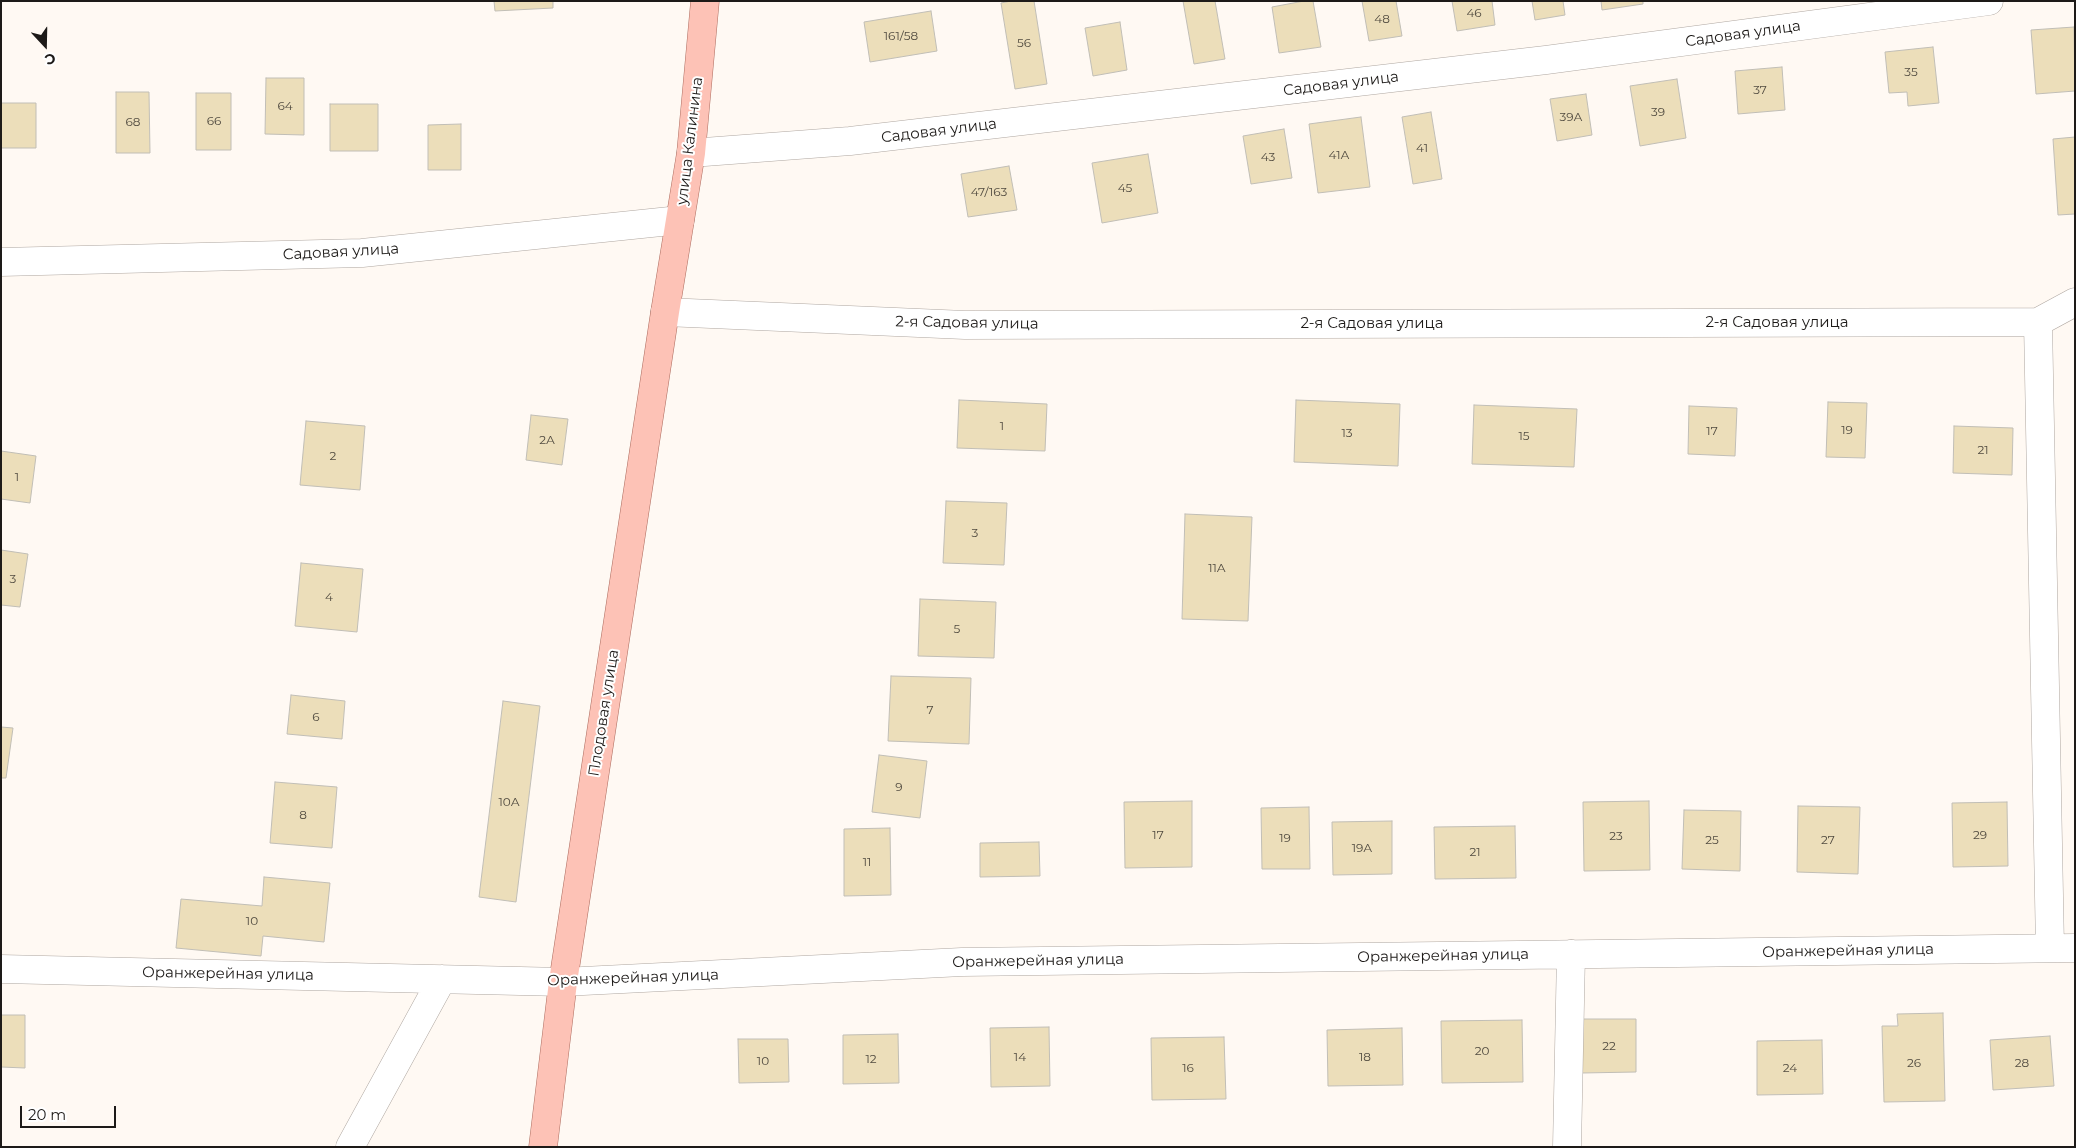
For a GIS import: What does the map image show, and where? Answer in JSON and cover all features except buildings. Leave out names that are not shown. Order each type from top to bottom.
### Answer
[{"type":"main road","name":"улица Калинина","points":[[670,280],[691,153],[705,1]]},
{"type":"main road","name":"Плодовая улица","points":[[543,1147],[563,982],[670,280]]},
{"type":"street","name":"Садовая улица","points":[[691,153],[850,141],[1536,61],[1989,1]]},
{"type":"street","name":"Садовая улица","points":[[1,262],[362,253],[680,220]]},
{"type":"street","name":"2-я Садовая улица","points":[[665,312],[965,325],[2038,322],[2075,302]]},
{"type":"street","points":[[2038,322],[2063,948]]},
{"type":"street","name":"Оранжерейная улица","points":[[1,969],[563,982],[962,962],[2063,948]]},
{"type":"street","points":[[1567,1147],[1571,954]]},
{"type":"street","points":[[350,1147],[442,979]]}]
